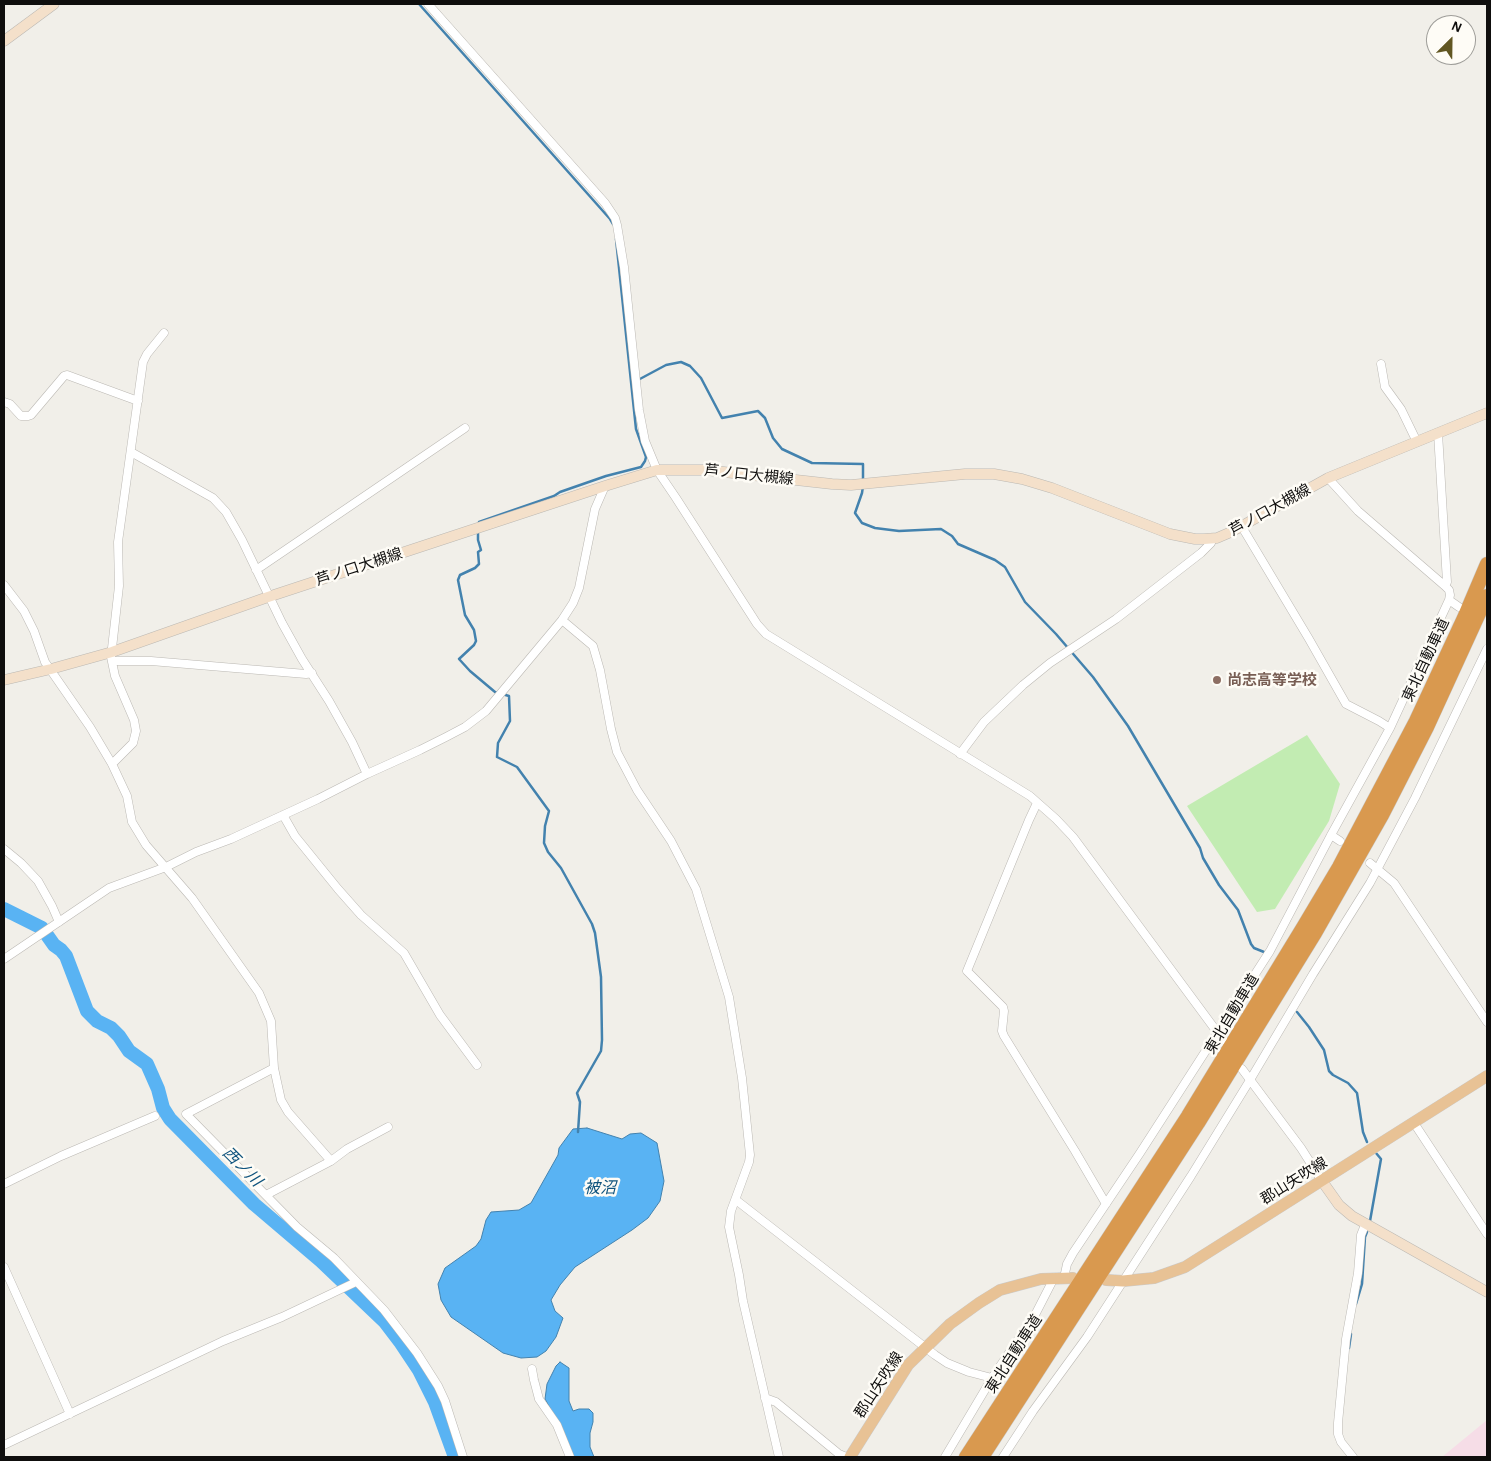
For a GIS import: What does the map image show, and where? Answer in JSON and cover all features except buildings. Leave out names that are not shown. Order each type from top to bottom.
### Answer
[{"type":"highway","name":"東北自動車道","points":[[966,1457],[1188,1116],[1339,867],[1408,737],[1464,618],[1487,564]]},
{"type":"highway","name":"東北自動車道","points":[[982,1457],[1198,1124],[1315,933],[1378,824],[1419,743],[1487,596]]},
{"type":"main road","points":[[4,41],[54,4]]},
{"type":"main road","name":"芦ノ口大槻線","points":[[4,680],[112,656],[268,597],[657,470],[706,470],[850,485],[965,474],[994,474],[1052,488],[1170,534],[1195,539],[1212,538],[1242,527],[1328,478],[1487,413]]},
{"type":"main road","name":"郡山矢吹線","points":[[1106,1280],[1123,1281],[1154,1278],[1185,1267],[1487,1076]]},
{"type":"main road","points":[[1322,1181],[1339,1205],[1365,1225],[1487,1292]]},
{"type":"main road","name":"郡山矢吹線","points":[[848,1457],[908,1365],[950,1324],[979,1302],[995,1293],[1027,1282],[1064,1278]]},
{"type":"street","points":[[428,4],[605,203],[615,218],[624,267],[643,434],[657,470],[752,618],[766,634],[792,648],[1030,796],[1066,828],[1223,1040]]},
{"type":"street","points":[[112,764],[133,743],[136,730],[134,720],[115,676],[112,656],[119,586],[118,542],[143,362],[164,333]]},
{"type":"street","points":[[1380,364],[1385,387],[1401,409],[1417,442]]},
{"type":"street","points":[[4,402],[10,404],[21,416],[31,415],[64,376],[67,375],[138,401]]},
{"type":"street","points":[[256,570],[465,428]]},
{"type":"street","points":[[1438,433],[1447,582],[1445,586]]},
{"type":"street","points":[[131,452],[213,498],[232,521],[268,597],[302,659],[352,742],[366,774]]},
{"type":"street","points":[[946,1457],[992,1378],[1036,1313],[1064,1278],[1067,1264],[1073,1253],[1270,951],[1390,728],[1449,600],[1449,590],[1358,511],[1328,478]]},
{"type":"street","points":[[4,959],[109,888],[166,867],[196,852],[232,839],[318,799],[366,774],[446,737],[465,727],[486,711],[570,608],[579,588],[595,508],[605,486]]},
{"type":"street","points":[[1242,527],[1346,704],[1379,720],[1390,728]]},
{"type":"street","points":[[960,754],[984,722],[1023,684],[1050,663],[1094,634],[1187,564],[1210,545],[1212,538]]},
{"type":"street","points":[[4,585],[24,611],[34,631],[45,662],[112,764],[127,796],[132,822],[146,845],[203,912],[259,993],[271,1021],[274,1068],[278,1093],[284,1106],[331,1161]]},
{"type":"street","points":[[1449,600],[1459,607]]},
{"type":"street","points":[[562,620],[593,646],[600,670],[610,729],[617,752],[637,790],[677,852],[696,889],[728,997],[742,1078],[749,1141],[749,1162],[731,1212],[729,1227],[743,1301],[779,1457]]},
{"type":"street","points":[[1003,1457],[1033,1411],[1087,1337],[1123,1281],[1250,1080],[1377,869],[1487,649]]},
{"type":"street","points":[[112,656],[151,661],[312,673]]},
{"type":"street","points":[[1037,803],[967,972],[1003,1007],[1002,1031],[1004,1036],[1106,1204]]},
{"type":"street","points":[[283,815],[295,836],[338,889],[361,915],[404,953],[440,1015],[477,1065]]},
{"type":"street","points":[[1331,835],[1340,841]]},
{"type":"street","points":[[4,849],[38,881],[59,922]]},
{"type":"street","points":[[1370,864],[1389,878],[1397,887],[1487,1022]]},
{"type":"street","points":[[274,1068],[186,1114],[297,1227],[334,1258],[384,1310],[428,1370],[445,1401],[463,1457]]},
{"type":"street","points":[[1242,1069],[1301,1148],[1322,1181]]},
{"type":"street","points":[[4,1184],[61,1156],[155,1116]]},
{"type":"street","points":[[1414,1123],[1487,1234]]},
{"type":"street","points":[[266,1195],[331,1161],[347,1149],[388,1127]]},
{"type":"street","points":[[736,1200],[935,1355],[947,1363],[969,1372],[992,1378]]},
{"type":"street","points":[[1353,1457],[1341,1442],[1338,1434],[1338,1423],[1346,1339],[1358,1273],[1361,1235],[1365,1225]]},
{"type":"street","points":[[4,1267],[70,1414]]},
{"type":"street","points":[[4,1445],[223,1341],[289,1314],[356,1282]]},
{"type":"street","points":[[532,1369],[539,1398],[557,1424],[570,1457]]},
{"type":"street","points":[[765,1398],[776,1402],[840,1454],[848,1457]]},
{"type":"shaded area","points":[[1487,1420],[1487,1457],[1442,1457]]},
{"type":"green space","points":[[1307,735],[1340,784],[1329,821],[1275,909],[1257,912],[1187,806]]},
{"type":"water","name":"被沼","points":[[587,1128],[622,1139],[630,1134],[641,1133],[657,1143],[664,1181],[660,1201],[648,1218],[575,1267],[560,1285],[551,1300],[555,1311],[563,1318],[556,1337],[546,1351],[537,1357],[521,1358],[503,1353],[451,1317],[441,1300],[438,1284],[445,1268],[476,1246],[481,1239],[486,1220],[491,1212],[519,1210],[531,1203],[558,1155],[559,1148],[573,1129]]},
{"type":"water","points":[[560,1362],[569,1368],[569,1401],[573,1411],[589,1409],[593,1413],[590,1447],[594,1457],[573,1457],[565,1435],[545,1399],[547,1384]]},
{"type":"waterway","points":[[419,4],[613,224]]},
{"type":"waterway","points":[[479,525],[479,522],[554,496],[560,492],[606,476],[641,467],[645,461],[646,457],[636,429],[616,239]]},
{"type":"waterway","points":[[638,380],[666,365],[681,362],[690,366],[701,378],[722,418],[758,411],[765,418],[773,438],[782,449],[812,463],[863,464],[863,480]]},
{"type":"waterway","points":[[863,486],[855,513],[862,523],[875,528],[899,531],[941,529],[952,536],[958,544],[995,560],[1005,567],[1025,602],[1093,677],[1128,726],[1200,848],[1203,858],[1219,885],[1238,910],[1251,944],[1254,948],[1264,952]]},
{"type":"waterway","points":[[478,531],[481,550],[478,552],[479,564],[460,575],[458,580],[465,615],[474,630],[476,641],[459,659],[495,692],[509,696],[510,721],[498,743],[497,757],[517,767],[549,811],[545,826],[544,843],[548,852],[561,868],[592,924],[595,933],[601,977],[602,1040],[601,1051],[577,1093],[580,1102],[578,1132]]},
{"type":"waterway","name":"西ノ川","points":[[4,909],[42,928],[54,945],[66,956],[87,1011],[97,1021],[111,1028],[129,1051],[147,1064],[158,1089],[163,1108],[170,1119],[254,1204],[321,1261],[385,1322],[419,1370],[435,1402],[455,1457]]},
{"type":"waterway","points":[[1297,1012],[1324,1050],[1329,1071],[1348,1083],[1357,1093],[1363,1132],[1367,1142]]},
{"type":"waterway","points":[[1370,1221],[1381,1159],[1376,1153]]},
{"type":"waterway","points":[[1356,1304],[1362,1284],[1365,1237],[1367,1232]]},
{"type":"waterway","points":[[1349,1348],[1351,1334]]},
{"type":"place","name":"尚志高等学校","points":[[1217,680]]}]
